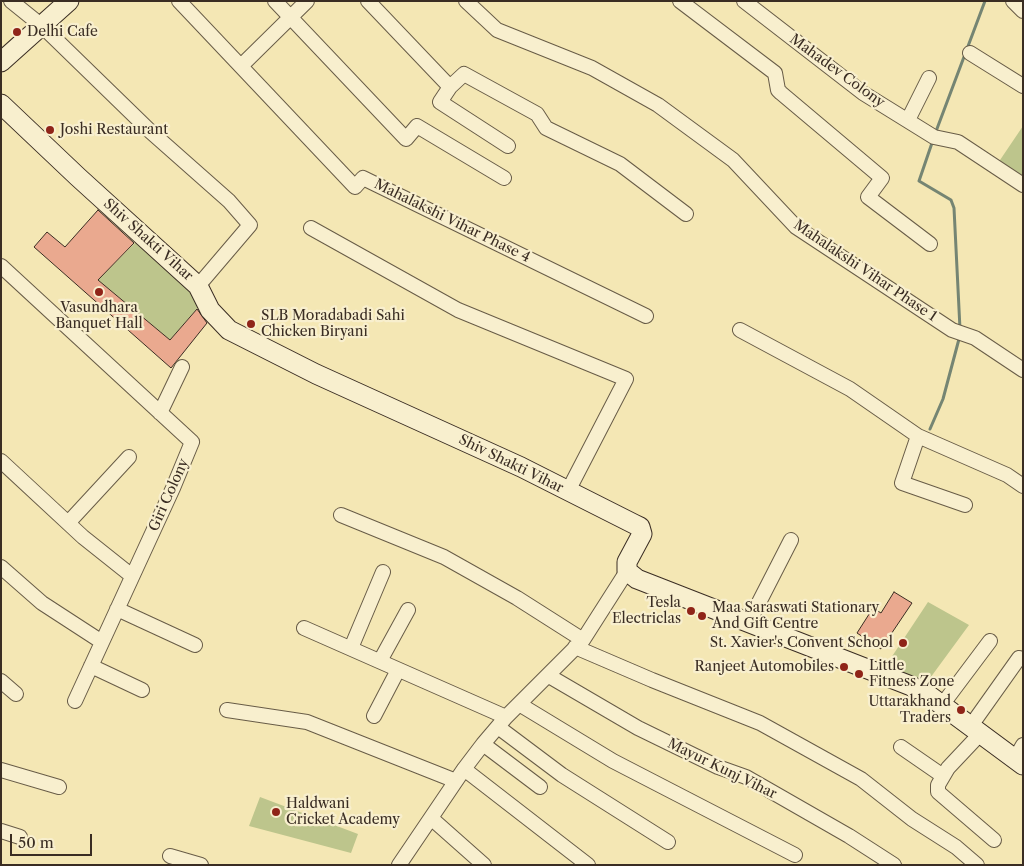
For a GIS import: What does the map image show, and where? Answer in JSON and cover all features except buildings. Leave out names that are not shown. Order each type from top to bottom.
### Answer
[{"type":"street","points":[[11,1],[42,26],[151,132],[229,202],[250,225],[198,286]]},
{"type":"street","points":[[1,62],[69,1]]},
{"type":"street","name":"Mahalakshi Vihar Phase 4","points":[[180,1],[355,187],[363,178],[646,316]]},
{"type":"street","points":[[275,1],[406,138],[418,126],[504,178]]},
{"type":"street","points":[[241,66],[307,1]]},
{"type":"street","points":[[368,1],[450,87]]},
{"type":"street","name":"Mahalakshi Vihar Phase 1","points":[[466,1],[497,30],[592,68],[658,105],[733,160],[796,227],[952,330],[975,338],[1023,370]]},
{"type":"street","points":[[680,1],[775,73],[778,90],[781,93],[882,178],[868,197],[930,244]]},
{"type":"street","name":"Mahadev Colony","points":[[744,1],[863,92],[934,136],[958,142],[1023,185]]},
{"type":"street","points":[[1013,1],[1023,11]]},
{"type":"street","points":[[970,53],[1023,86]]},
{"type":"street","points":[[508,146],[440,102],[450,87],[464,74],[537,114],[546,128],[620,164],[686,214]]},
{"type":"street","points":[[908,120],[929,78]]},
{"type":"street","name":"Shiv Shakti Vihar","points":[[1,104],[198,286],[210,310],[229,330],[316,374],[522,467],[640,527],[642,534],[627,562],[627,571]]},
{"type":"street","points":[[311,228],[458,310],[626,379],[568,491]]},
{"type":"street","name":"Giri Colony","points":[[1,266],[192,442],[173,488],[74,701]]},
{"type":"street","points":[[740,330],[850,389],[918,436],[1008,475],[1023,486]]},
{"type":"street","points":[[160,412],[182,367]]},
{"type":"street","points":[[918,436],[902,483],[965,506]]},
{"type":"street","points":[[68,523],[129,457]]},
{"type":"street","points":[[1,461],[83,537],[132,576]]},
{"type":"street","points":[[341,515],[444,557],[517,598],[579,643],[652,680],[760,723],[861,780],[912,819],[956,847],[977,865]]},
{"type":"street","points":[[749,622],[791,540]]},
{"type":"street","points":[[1,567],[42,603],[102,642]]},
{"type":"street","points":[[399,865],[483,744],[579,643],[627,571],[637,578],[911,686],[927,694],[975,731],[1020,757]]},
{"type":"street","points":[[351,648],[383,572]]},
{"type":"street","points":[[117,609],[195,645]]},
{"type":"street","points":[[380,661],[408,610]]},
{"type":"street","points":[[304,628],[380,661],[502,722],[562,774],[668,842]]},
{"type":"street","points":[[942,705],[990,641]]},
{"type":"street","points":[[994,840],[938,792],[938,785],[975,731],[1019,658]]},
{"type":"street","points":[[91,666],[142,690]]},
{"type":"street","points":[[374,716],[398,670]]},
{"type":"street","name":"Mayur Kunj Vihar","points":[[549,676],[638,728],[718,767],[746,777],[849,836],[894,865]]},
{"type":"street","points":[[1,681],[16,694]]},
{"type":"street","points":[[519,704],[613,761],[795,855]]},
{"type":"street","points":[[227,710],[307,722],[460,775],[588,865]]},
{"type":"street","points":[[483,744],[540,787]]},
{"type":"street","points":[[901,747],[943,776]]},
{"type":"street","points":[[1,770],[59,787]]},
{"type":"street","points":[[431,818],[484,865]]},
{"type":"street","points":[[1,831],[20,836]]},
{"type":"street","points":[[170,856],[201,865]]},
{"type":"green space","points":[[1023,126],[1023,180],[998,163]]},
{"type":"green space","points":[[137,241],[193,293],[200,305],[170,340],[98,280]]},
{"type":"green space","points":[[928,602],[969,625],[925,685],[885,667]]},
{"type":"green space","name":"Haldwani Cricket Academy","points":[[260,797],[358,834],[351,853],[249,826]]},
{"type":"waterway","points":[[935,134],[985,1]]},
{"type":"waterway","points":[[933,140],[919,181],[951,200],[954,208],[960,329]]},
{"type":"waterway","points":[[930,429],[943,399],[959,339]]},
{"type":"place","name":"Delhi Cafe","points":[[17,32]]},
{"type":"place","name":"Joshi Restaurant","points":[[50,130]]},
{"type":"place","name":"Vasundhara Banquet Hall","points":[[99,292]]},
{"type":"place","name":"SLB Moradabadi Sahi Chicken Biryani","points":[[251,324]]},
{"type":"place","name":"Tesla Electriclas","points":[[691,611]]},
{"type":"place","name":"Maa Saraswati Stationary And Gift Centre","points":[[702,616]]},
{"type":"place","name":"St. Xavier's Convent School","points":[[903,643]]},
{"type":"place","name":"Ranjeet Automobiles","points":[[844,667]]},
{"type":"place","name":"Little Fitness Zone","points":[[859,674]]},
{"type":"place","name":"Uttarakhand Traders","points":[[961,710]]},
{"type":"place","name":"Haldwani Cricket Academy","points":[[276,812]]}]
